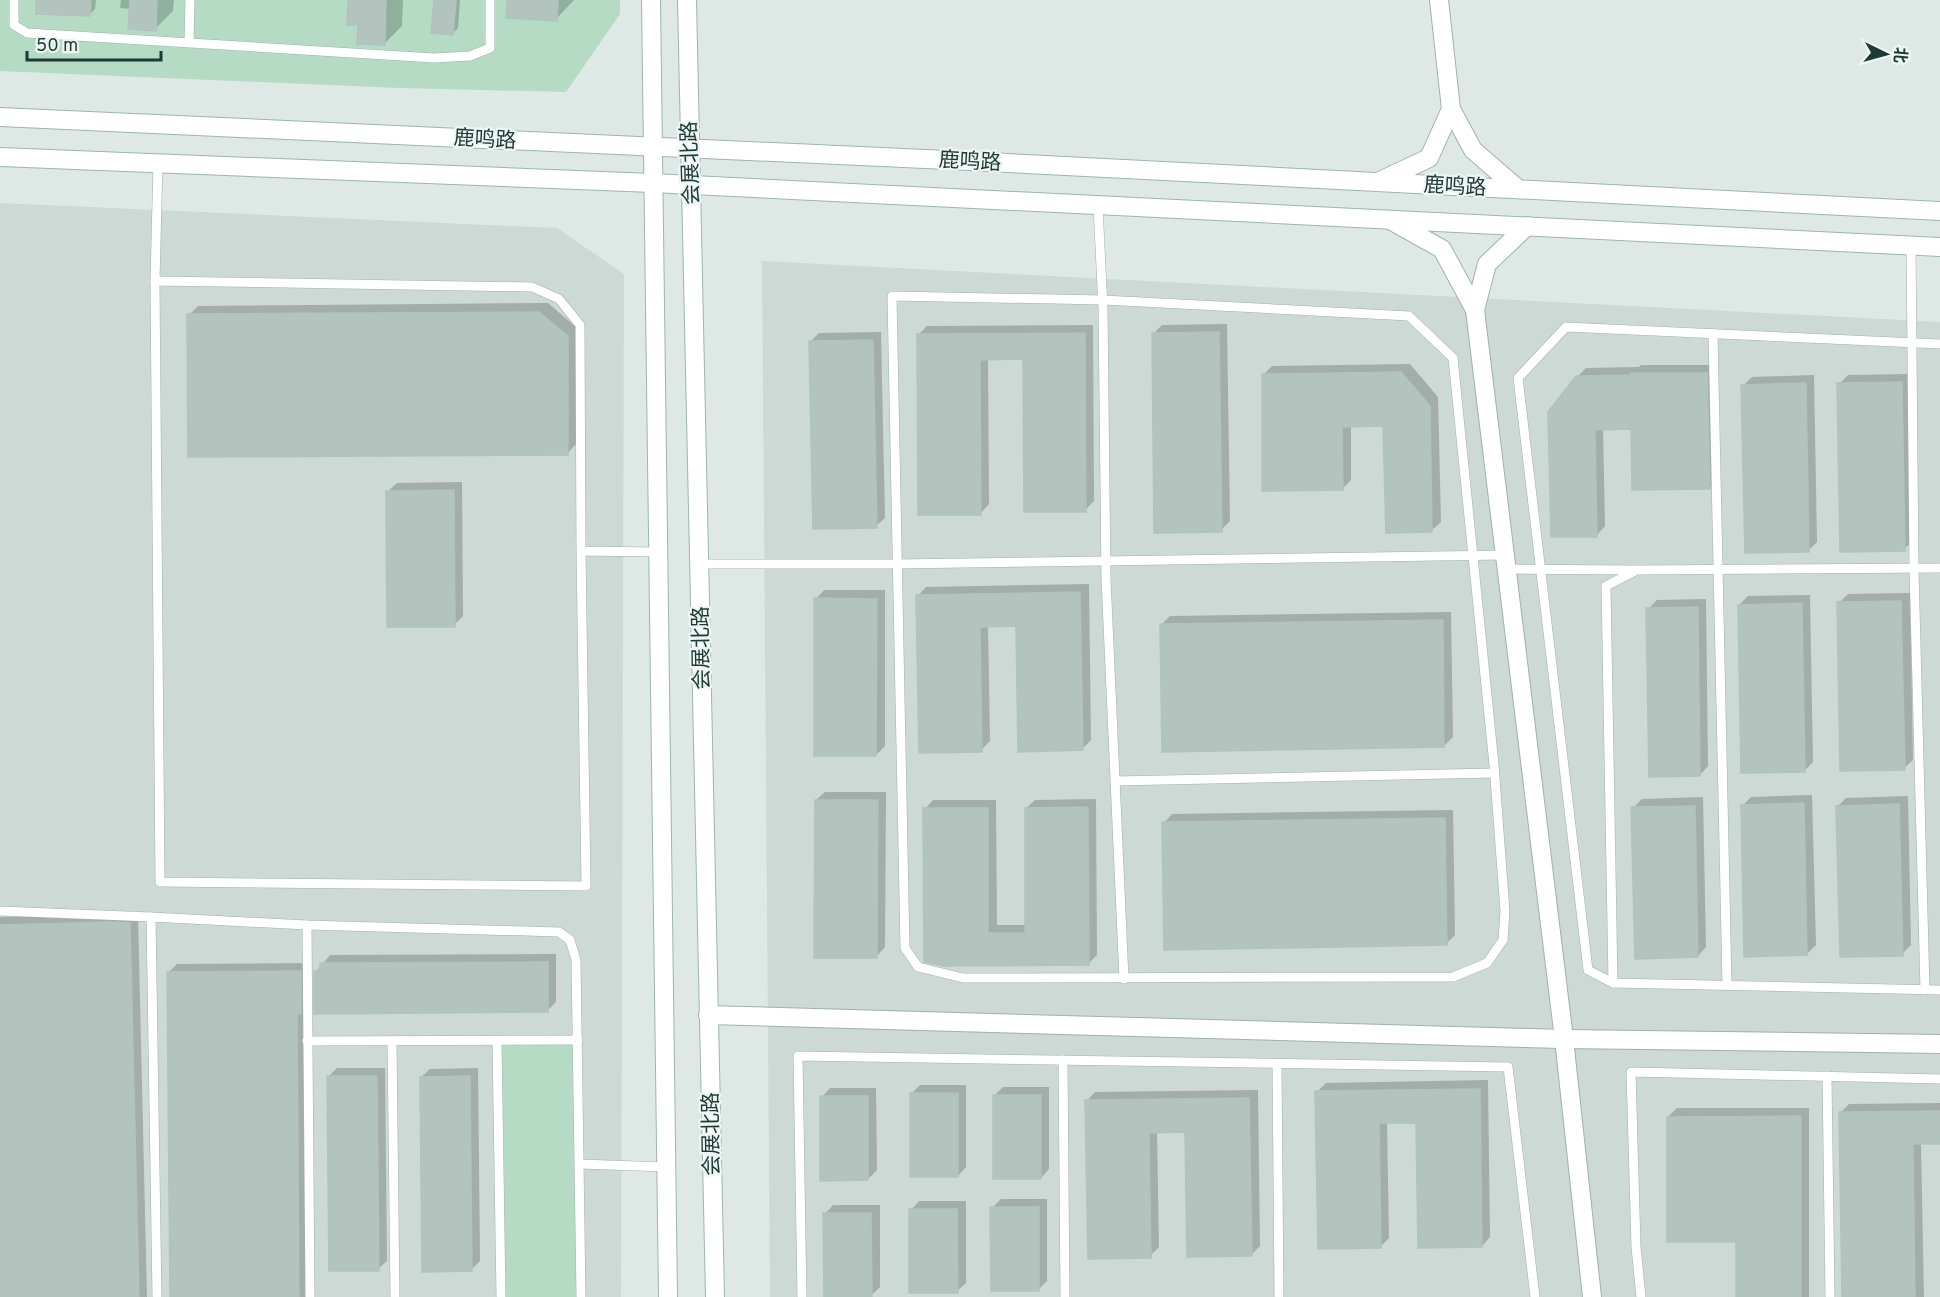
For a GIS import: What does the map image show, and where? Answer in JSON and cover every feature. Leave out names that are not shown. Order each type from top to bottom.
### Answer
[{"type":"main road","name":"会展北路","points":[[651,0],[668,1297]]},
{"type":"main road","name":"会展北路","points":[[687,0],[715,1297]]},
{"type":"main road","points":[[1439,0],[1451,109],[1473,150],[1518,189]]},
{"type":"main road","points":[[1377,182],[1429,158],[1451,109]]},
{"type":"main road","name":"鹿鸣路","points":[[0,117],[653,146],[1940,211]]},
{"type":"main road","name":"鹿鸣路","points":[[0,157],[652,183],[1940,247]]},
{"type":"main road","points":[[1390,220],[1442,249],[1475,310],[1564,1038],[1592,1297]]},
{"type":"main road","points":[[1475,310],[1487,264],[1527,226]]},
{"type":"main road","points":[[708,1015],[1564,1038],[1940,1044]]},
{"type":"lane","points":[[14,0],[14,25],[27,33],[434,58],[470,56],[489,48],[490,0]]},
{"type":"lane","points":[[189,43],[190,0]]},
{"type":"lane","points":[[155,281],[532,287],[559,299],[580,325],[586,886],[160,882],[155,281],[158,163]]},
{"type":"lane","points":[[1098,206],[1103,300],[1106,561],[1124,979]]},
{"type":"lane","points":[[1911,245],[1914,568],[1925,990]]},
{"type":"lane","points":[[892,296],[1103,300],[1409,316],[1453,358],[1473,555],[1505,912],[1503,940],[1487,963],[1453,977],[963,978],[918,967],[905,948],[892,296]]},
{"type":"lane","points":[[1940,344],[1566,327],[1518,378],[1588,969],[1613,983],[1940,990]]},
{"type":"lane","points":[[1713,333],[1727,985]]},
{"type":"lane","points":[[581,551],[657,552]]},
{"type":"lane","points":[[699,564],[897,564],[1473,555],[1540,571],[1940,568]]},
{"type":"lane","points":[[1613,983],[1606,586],[1637,570]]},
{"type":"lane","points":[[1116,781],[1494,773]]},
{"type":"lane","points":[[0,911],[559,932],[570,940],[576,960],[581,1297]]},
{"type":"lane","points":[[151,917],[157,1297]]},
{"type":"lane","points":[[307,924],[310,1297]]},
{"type":"lane","points":[[307,1041],[578,1040]]},
{"type":"lane","points":[[392,1041],[395,1297]]},
{"type":"lane","points":[[496,1041],[501,1297]]},
{"type":"lane","points":[[802,1297],[798,1056],[1508,1067],[1534,1297]]},
{"type":"lane","points":[[1063,1060],[1065,1297]]},
{"type":"lane","points":[[1277,1064],[1279,1297]]},
{"type":"lane","points":[[1641,1297],[1636,1247],[1631,1072],[1940,1079]]},
{"type":"lane","points":[[1827,1076],[1830,1297]]},
{"type":"lane","points":[[580,1164],[666,1167]]},
{"type":"shaded area","points":[[0,203],[557,228],[624,274],[621,1297],[0,1297]]},
{"type":"shaded area","points":[[762,261],[1940,322],[1940,1297],[770,1297]]},
{"type":"green space","points":[[0,0],[620,0],[620,14],[566,92],[400,88],[0,71]]},
{"type":"green space","points":[[578,1040],[581,1297],[501,1297],[497,1041]]},
{"type":"building","points":[[36,0],[91,0],[90,16],[36,14]]},
{"type":"building","points":[[130,0],[157,0],[156,31],[128,29]]},
{"type":"building","points":[[348,0],[386,0],[385,45],[357,44],[358,25],[347,25]]},
{"type":"building","points":[[434,0],[456,0],[453,35],[431,33]]},
{"type":"building","points":[[507,0],[558,0],[557,21],[506,18]]},
{"type":"building","points":[[539,312],[568,336],[568,455],[188,457],[187,314]]},
{"type":"building","points":[[1219,332],[1222,532],[1154,533],[1152,333]]},
{"type":"building","points":[[1085,333],[1086,512],[1024,512],[1023,359],[980,360],[981,515],[918,515],[917,334]]},
{"type":"building","points":[[873,340],[877,528],[813,529],[809,341]]},
{"type":"building","points":[[1401,372],[1430,406],[1432,532],[1386,533],[1383,426],[1342,427],[1343,490],[1262,491],[1262,374]]},
{"type":"building","points":[[1631,373],[1707,373],[1710,489],[1632,490],[1631,429],[1595,430],[1597,537],[1551,537],[1548,412],[1576,376],[1631,375]]},
{"type":"building","points":[[1902,382],[1905,551],[1840,552],[1837,383]]},
{"type":"building","points":[[1806,383],[1809,552],[1745,553],[1741,385]]},
{"type":"building","points":[[454,490],[455,627],[387,627],[386,491]]},
{"type":"building","points":[[1080,592],[1083,750],[1018,752],[1016,626],[980,627],[982,752],[919,753],[916,595]]},
{"type":"building","points":[[814,598],[877,599],[876,756],[814,756]]},
{"type":"building","points":[[1901,601],[1905,770],[1840,771],[1837,602]]},
{"type":"building","points":[[1802,603],[1805,772],[1741,773],[1738,605]]},
{"type":"building","points":[[1698,607],[1700,776],[1649,777],[1646,608]]},
{"type":"building","points":[[1443,620],[1444,747],[1162,752],[1160,624]]},
{"type":"building","points":[[815,800],[878,800],[877,958],[814,958]]},
{"type":"building","points":[[1804,803],[1807,955],[1744,957],[1741,805]]},
{"type":"building","points":[[1899,804],[1903,956],[1840,957],[1836,806]]},
{"type":"building","points":[[1695,806],[1698,957],[1635,959],[1631,807]]},
{"type":"building","points":[[1088,807],[1089,965],[944,966],[924,962],[923,808],[988,808],[988,933],[1025,933],[1025,808]]},
{"type":"building","points":[[1445,818],[1447,945],[1164,950],[1162,822]]},
{"type":"building","points":[[130,923],[139,1297],[0,1297],[0,925]]},
{"type":"building","points":[[548,962],[548,1012],[314,1014],[314,971],[320,971],[320,963]]},
{"type":"building","points":[[301,971],[301,1014],[297,1014],[299,1297],[170,1297],[167,972]]},
{"type":"building","points":[[327,1076],[377,1076],[379,1271],[329,1271]]},
{"type":"building","points":[[470,1076],[472,1271],[422,1272],[420,1077]]},
{"type":"building","points":[[1480,1089],[1482,1247],[1418,1248],[1416,1123],[1379,1123],[1381,1248],[1318,1249],[1315,1091]]},
{"type":"building","points":[[910,1093],[958,1093],[958,1177],[910,1177]]},
{"type":"building","points":[[993,1095],[1041,1095],[1041,1179],[993,1179]]},
{"type":"building","points":[[820,1096],[868,1096],[868,1180],[820,1181]]},
{"type":"building","points":[[1249,1098],[1252,1256],[1187,1257],[1185,1132],[1149,1133],[1151,1258],[1088,1259],[1085,1100]]},
{"type":"building","points":[[1940,1111],[1940,1144],[1913,1144],[1915,1297],[1842,1297],[1839,1112]]},
{"type":"building","points":[[1801,1116],[1801,1297],[1736,1297],[1736,1242],[1667,1242],[1667,1117]]},
{"type":"building","points":[[990,1207],[1039,1207],[1039,1291],[991,1291]]},
{"type":"building","points":[[909,1209],[957,1209],[958,1293],[909,1293]]},
{"type":"building","points":[[823,1213],[871,1213],[872,1297],[824,1297]]}]
